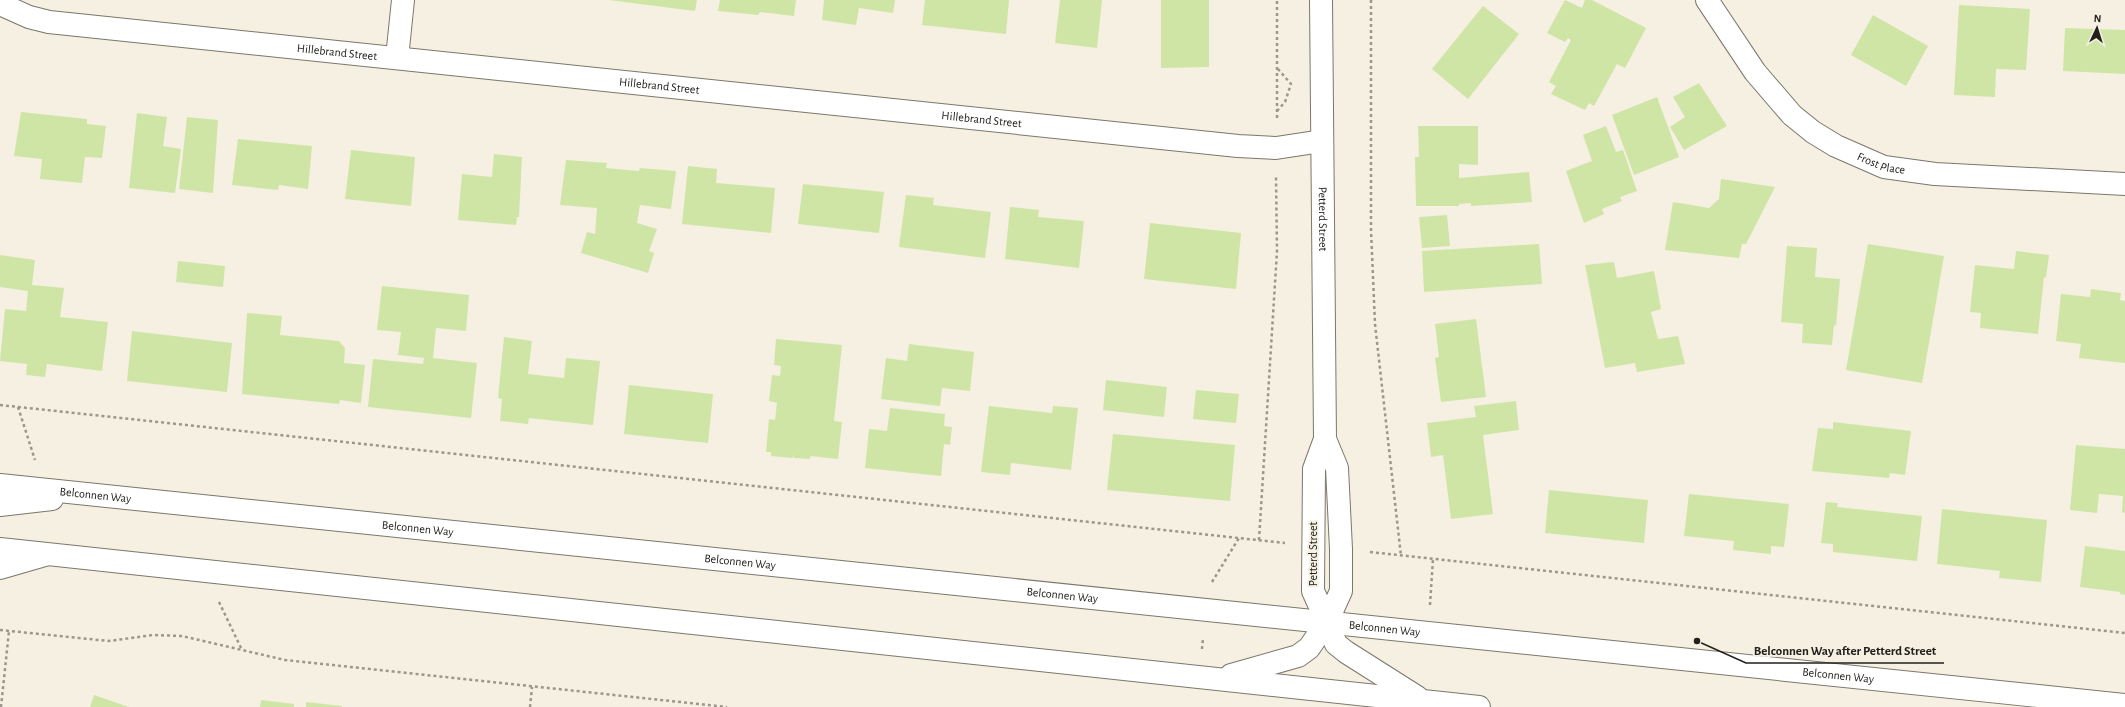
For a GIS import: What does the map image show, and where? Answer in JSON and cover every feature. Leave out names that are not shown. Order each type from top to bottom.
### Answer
[{"type":"main road","points":[[397,58],[403,0]]},
{"type":"main road","name":"Petterd Street","points":[[1321,0],[1325,439],[1314,469],[1313,591],[1327,622]]},
{"type":"main road","name":"Frost Place","points":[[1707,0],[1755,72],[1792,115],[1813,132],[1836,146],[1884,167],[1935,174],[2125,184]]},
{"type":"main road","name":"Hillebrand Street","points":[[0,4],[29,17],[49,22],[1238,146],[1276,148],[1322,141]]},
{"type":"main road","name":"Petterd Street","points":[[1325,439],[1337,468],[1341,549],[1341,591],[1327,622]]},
{"type":"main road","name":"Belconnen Way","points":[[0,485],[2118,704]]},
{"type":"main road","points":[[0,505],[92,494]]},
{"type":"main road","points":[[0,549],[1479,707]]},
{"type":"main road","points":[[0,568],[45,555]]},
{"type":"main road","points":[[1218,678],[1298,656],[1309,648],[1327,622]]},
{"type":"main road","points":[[1327,622],[1336,644],[1346,652],[1425,701]]},
{"type":"path","points":[[1370,0],[1371,230],[1375,324],[1401,556]]},
{"type":"path","points":[[1277,68],[1291,84],[1285,102],[1277,111]]},
{"type":"path","points":[[1259,540],[1276,251]]},
{"type":"path","points":[[0,405],[1313,546]]},
{"type":"path","points":[[1209,587],[1239,538]]},
{"type":"path","points":[[1341,549],[2125,633]]},
{"type":"path","points":[[218,599],[242,650]]},
{"type":"path","points":[[0,630],[109,641],[153,635],[182,636],[284,660],[727,707]]},
{"type":"path","points":[[0,707],[9,631]]},
{"type":"path","points":[[530,707],[532,686]]},
{"type":"building","points":[[609,0],[697,0],[695,11]]},
{"type":"building","points":[[720,0],[796,0],[794,16],[760,12],[758,15],[718,11]]},
{"type":"building","points":[[824,0],[895,0],[893,13],[859,8],[856,25],[822,20]]},
{"type":"building","points":[[925,0],[1009,0],[1006,34],[922,25]]},
{"type":"building","points":[[1060,0],[1102,0],[1097,48],[1055,43]]},
{"type":"building","points":[[1161,0],[1209,0],[1209,67],[1161,68]]},
{"type":"building","points":[[1565,0],[1582,8],[1585,0],[1592,0],[1646,28],[1625,68],[1617,64],[1594,106],[1589,103],[1585,110],[1551,94],[1556,86],[1549,82],[1571,40],[1568,38],[1565,42],[1547,33]]},
{"type":"building","points":[[1959,5],[2030,9],[2026,70],[1996,69],[1995,97],[1954,95]]},
{"type":"building","points":[[1483,6],[1519,34],[1468,99],[1432,69]]},
{"type":"building","points":[[1873,15],[1928,46],[1906,86],[1851,55]]},
{"type":"building","points":[[2065,28],[2125,30],[2125,74],[2063,71]]},
{"type":"building","points":[[1699,83],[1727,126],[1684,150],[1670,127],[1685,117],[1673,97]]},
{"type":"building","points":[[1657,97],[1679,157],[1634,175],[1612,115]]},
{"type":"building","points":[[21,112],[87,119],[87,124],[106,126],[102,158],[85,157],[82,183],[40,179],[42,159],[14,156]]},
{"type":"building","points":[[137,113],[167,117],[163,146],[181,149],[175,193],[129,188]]},
{"type":"building","points":[[187,117],[218,120],[213,193],[179,189]]},
{"type":"building","points":[[1418,126],[1478,126],[1478,165],[1459,164],[1459,178],[1529,172],[1532,202],[1471,206],[1471,203],[1459,204],[1459,206],[1416,206],[1415,157],[1419,157]]},
{"type":"building","points":[[1606,126],[1616,152],[1623,150],[1637,191],[1620,197],[1622,201],[1602,209],[1604,214],[1584,223],[1566,171],[1592,161],[1583,135]]},
{"type":"building","points":[[238,139],[312,146],[308,189],[279,185],[278,190],[232,185]]},
{"type":"building","points":[[351,150],[415,157],[411,206],[345,199]]},
{"type":"building","points":[[494,154],[522,157],[519,217],[517,217],[516,225],[458,220],[462,174],[492,177]]},
{"type":"building","points":[[566,160],[607,163],[606,168],[639,171],[640,168],[676,171],[671,209],[640,205],[637,223],[657,229],[649,251],[654,253],[648,273],[581,253],[587,232],[595,234],[597,208],[560,205]]},
{"type":"building","points":[[688,166],[717,169],[716,183],[775,188],[771,233],[682,224]]},
{"type":"building","points":[[1721,179],[1775,187],[1746,244],[1742,244],[1739,258],[1665,250],[1673,202],[1709,208],[1719,199]]},
{"type":"building","points":[[803,184],[884,192],[879,233],[798,224]]},
{"type":"building","points":[[906,195],[934,198],[933,205],[991,212],[985,258],[899,247]]},
{"type":"building","points":[[1010,207],[1039,210],[1038,217],[1084,221],[1079,268],[1005,259]]},
{"type":"building","points":[[1447,215],[1450,246],[1422,248],[1419,217]]},
{"type":"building","points":[[1150,223],[1241,233],[1236,289],[1144,279]]},
{"type":"building","points":[[1539,244],[1542,284],[1424,292],[1422,251]]},
{"type":"building","points":[[1868,244],[1944,256],[1922,383],[1846,370]]},
{"type":"building","points":[[1787,246],[1817,248],[1815,277],[1840,279],[1836,326],[1834,325],[1832,345],[1802,343],[1803,324],[1781,322]]},
{"type":"building","points":[[2016,251],[2049,255],[2046,278],[2044,277],[2038,334],[1980,328],[1981,313],[1970,312],[1975,265],[2014,269]]},
{"type":"building","points":[[0,255],[35,260],[32,285],[64,288],[60,317],[108,322],[102,371],[47,364],[45,377],[26,375],[27,364],[0,361],[5,309],[26,311],[28,291],[0,287]]},
{"type":"building","points":[[178,261],[225,266],[223,287],[176,282]]},
{"type":"building","points":[[1614,262],[1617,278],[1654,271],[1661,309],[1651,312],[1658,339],[1678,336],[1685,364],[1637,372],[1635,363],[1605,368],[1585,265]]},
{"type":"building","points":[[382,286],[469,295],[466,331],[436,328],[433,358],[477,363],[471,418],[368,407],[373,359],[423,364],[424,358],[398,355],[401,332],[377,330]]},
{"type":"building","points":[[2091,289],[2121,293],[2120,300],[2125,301],[2125,363],[2079,358],[2081,344],[2056,341],[2061,294],[2090,297]]},
{"type":"building","points":[[247,313],[282,316],[280,335],[339,341],[345,348],[344,363],[365,365],[361,403],[340,400],[339,404],[242,394]]},
{"type":"building","points":[[1476,319],[1486,397],[1441,402],[1435,358],[1439,357],[1435,324]]},
{"type":"building","points":[[132,331],[232,343],[227,392],[127,381]]},
{"type":"building","points":[[504,337],[532,341],[528,374],[564,378],[566,358],[600,361],[593,425],[529,418],[528,424],[500,421],[502,399],[498,398]]},
{"type":"building","points":[[776,339],[842,345],[834,421],[842,422],[838,459],[810,456],[810,459],[794,458],[793,454],[793,458],[771,456],[771,452],[766,452],[769,419],[775,420],[777,403],[769,401],[772,375],[780,376],[781,366],[774,365]]},
{"type":"building","points":[[909,344],[974,352],[970,391],[942,388],[940,406],[881,399],[886,358],[907,361]]},
{"type":"building","points":[[1106,380],[1167,387],[1164,417],[1103,410]]},
{"type":"building","points":[[629,385],[713,394],[708,443],[624,434]]},
{"type":"building","points":[[1196,390],[1239,394],[1236,423],[1193,419]]},
{"type":"building","points":[[1516,401],[1519,430],[1483,435],[1493,514],[1451,519],[1443,455],[1431,457],[1427,423],[1476,417],[1474,406]]},
{"type":"building","points":[[989,406],[1052,413],[1053,406],[1078,408],[1071,470],[1011,463],[1010,475],[981,472]]},
{"type":"building","points":[[890,408],[945,414],[944,426],[952,427],[950,445],[944,444],[941,476],[865,468],[869,429],[887,431]]},
{"type":"building","points":[[1833,422],[1911,431],[1905,475],[1890,473],[1889,478],[1812,471],[1818,428],[1833,429]]},
{"type":"building","points":[[1113,434],[1235,445],[1230,501],[1107,490]]},
{"type":"building","points":[[2076,445],[2125,449],[2125,513],[2122,512],[2123,496],[2099,494],[2097,513],[2070,510]]},
{"type":"building","points":[[1549,490],[1648,500],[1644,543],[1545,533]]},
{"type":"building","points":[[1689,494],[1789,504],[1784,547],[1771,546],[1771,554],[1733,550],[1734,541],[1684,536]]},
{"type":"building","points":[[1826,502],[1838,503],[1837,507],[1922,516],[1917,561],[1833,552],[1833,544],[1821,543]]},
{"type":"building","points":[[1942,509],[2047,520],[2041,582],[1999,578],[2000,571],[1937,564]]},
{"type":"building","points":[[2085,546],[2125,551],[2125,595],[2120,594],[2120,592],[2080,587]]},
{"type":"building","points":[[94,695],[129,707],[90,707]]},
{"type":"building","points":[[261,700],[294,704],[294,707],[260,707]]},
{"type":"building","points":[[306,702],[342,706],[342,707],[306,707]]},
{"type":"place","name":"Belconnen Way after Petterd Street","points":[[1697,641]]}]
